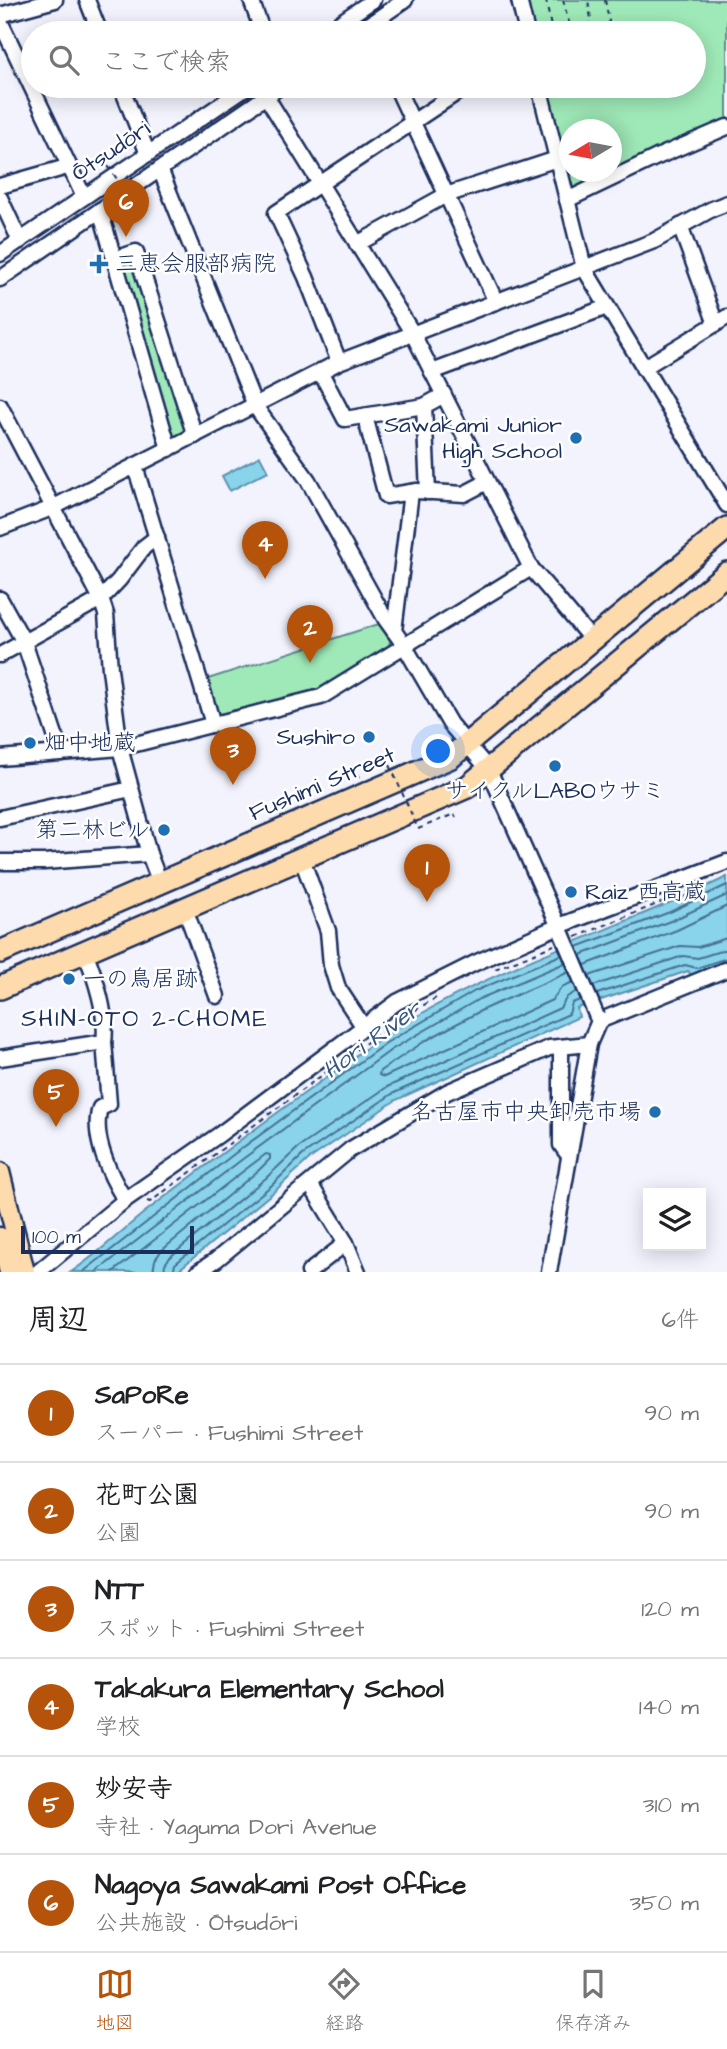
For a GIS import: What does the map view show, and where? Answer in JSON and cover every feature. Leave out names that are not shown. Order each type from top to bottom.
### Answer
[{"type":"highway","name":"Fushimi Street","points":[[0,952],[451,757],[727,528]]},
{"type":"highway","points":[[0,988],[467,788],[727,573]]},
{"type":"main road","points":[[0,1172],[25,1272]]},
{"type":"main road","points":[[0,1237],[9,1272]]},
{"type":"street","points":[[0,15],[55,0]]},
{"type":"street","points":[[87,0],[95,21]]},
{"type":"street","points":[[251,0],[259,21]]},
{"type":"street","points":[[342,21],[373,0]]},
{"type":"street","points":[[378,21],[405,0]]},
{"type":"street","points":[[519,0],[524,21]]},
{"type":"street","points":[[0,20],[21,66]]},
{"type":"street","points":[[36,98],[83,197]]},
{"type":"street","points":[[126,98],[148,153]]},
{"type":"street","name":"Ōtsudōri","points":[[0,254],[230,98]]},
{"type":"street","name":"Ōtsudōri","points":[[0,279],[258,98]]},
{"type":"street","points":[[272,98],[320,183],[413,334],[531,568],[592,640]]},
{"type":"street","points":[[401,98],[496,302]]},
{"type":"street","points":[[339,362],[306,277],[276,213],[449,98]]},
{"type":"street","points":[[542,98],[584,268],[727,505]]},
{"type":"street","points":[[567,200],[727,127]]},
{"type":"street","points":[[357,244],[446,195],[557,159]]},
{"type":"street","points":[[0,186],[67,167]]},
{"type":"street","points":[[160,169],[255,406],[308,480],[450,724],[489,770],[565,935],[598,1019],[589,1044],[549,1272]]},
{"type":"street","points":[[0,198],[20,241]]},
{"type":"street","points":[[0,528],[52,508],[339,362],[654,241],[712,209],[727,204]]},
{"type":"street","points":[[100,210],[169,449]]},
{"type":"street","points":[[643,368],[721,320],[680,226]]},
{"type":"street","points":[[114,259],[136,252],[195,436]]},
{"type":"street","points":[[432,372],[607,307]]},
{"type":"street","points":[[320,371],[345,419],[424,407],[444,395]]},
{"type":"street","points":[[0,406],[101,599],[106,614],[120,748],[160,883]]},
{"type":"street","points":[[424,407],[428,492]]},
{"type":"street","points":[[365,416],[386,496],[411,492],[464,494],[487,482]]},
{"type":"street","points":[[135,466],[213,724]]},
{"type":"street","points":[[394,631],[411,492]]},
{"type":"street","points":[[0,655],[101,599],[120,580],[144,547],[157,537]]},
{"type":"street","points":[[0,758],[120,748],[321,697],[531,568]]},
{"type":"street","points":[[0,599],[24,642],[61,753]]},
{"type":"street","points":[[0,818],[131,789]]},
{"type":"street","points":[[0,862],[44,862],[149,853]]},
{"type":"street","points":[[302,859],[328,931],[331,965],[338,988],[363,1026]]},
{"type":"street","points":[[38,1272],[125,1200],[220,1134],[397,1002],[436,982],[565,935],[727,862]]},
{"type":"street","points":[[185,909],[217,996]]},
{"type":"street","points":[[85,953],[94,974],[106,1032],[104,1042],[109,1104],[100,1108],[96,1122],[111,1176],[125,1200]]},
{"type":"street","points":[[598,1019],[727,969]]},
{"type":"street","points":[[0,1058],[104,1042]]},
{"type":"street","points":[[198,1272],[351,1149],[447,1092],[550,1048],[589,1044]]},
{"type":"street","points":[[561,1046],[561,1145],[568,1155]]},
{"type":"street","points":[[310,1184],[346,1243],[358,1272]]},
{"type":"street","points":[[309,1272],[346,1243]]},
{"type":"path","points":[[546,0],[550,21]]},
{"type":"path","points":[[563,0],[569,21]]},
{"type":"path","points":[[588,0],[590,21]]},
{"type":"path","points":[[605,0],[609,21]]},
{"type":"path","points":[[108,166],[133,202]]},
{"type":"path","points":[[390,765],[418,829],[454,814],[456,817]]},
{"type":"path","points":[[356,774],[359,779]]},
{"type":"path","points":[[493,970],[565,935],[696,888]]},
{"type":"path","points":[[145,1201],[150,1202],[242,1137],[393,1023],[443,994]]},
{"type":"green space","points":[[527,0],[727,0],[727,120],[622,168],[622,119],[559,119],[559,139],[549,98],[706,98],[706,21],[531,21]]},
{"type":"green space","points":[[570,182],[592,182],[575,190]]},
{"type":"green space","points":[[124,260],[135,260],[189,430],[176,440],[171,438],[121,264]]},
{"type":"green space","points":[[379,624],[390,640],[389,645],[318,689],[220,714],[215,712],[205,680]]},
{"type":"water","points":[[260,456],[268,471],[230,491],[222,476]]},
{"type":"water","points":[[727,877],[727,964],[693,977],[688,971],[577,1008],[579,1017],[396,1100],[308,1160],[276,1190],[176,1272],[71,1272],[230,1148],[399,1026],[528,961]]},
{"type":"place","name":"Nagoya Sawakami Post Office","points":[[126,237]]},
{"type":"place","name":"三恵会服部病院","points":[[99,264]]},
{"type":"place","name":"Sawakami Junior High School","points":[[576,438]]},
{"type":"place","name":"Takakura Elementary School","points":[[265,579]]},
{"type":"place","name":"花町公園","points":[[310,663]]},
{"type":"place","name":"Sushiro","points":[[369,737]]},
{"type":"place","name":"畑中地蔵","points":[[30,743]]},
{"type":"place","name":"サイクルLABOウサミ","points":[[555,766]]},
{"type":"place","name":"NTT","points":[[233,785]]},
{"type":"place","name":"第二林ビル","points":[[164,830]]},
{"type":"place","name":"Raiz 西高蔵","points":[[571,892]]},
{"type":"place","name":"SaPoRe","points":[[427,902]]},
{"type":"place","name":"一の鳥居跡","points":[[69,979]]},
{"type":"place","name":"名古屋市中央卸売市場","points":[[655,1112]]},
{"type":"place","name":"妙安寺","points":[[56,1127]]},
{"type":"district","name":"SHIN-OTO 2-CHOME","points":[[145,1019]]},
{"type":"water label","name":"Hori River","points":[[372,1040]]}]
